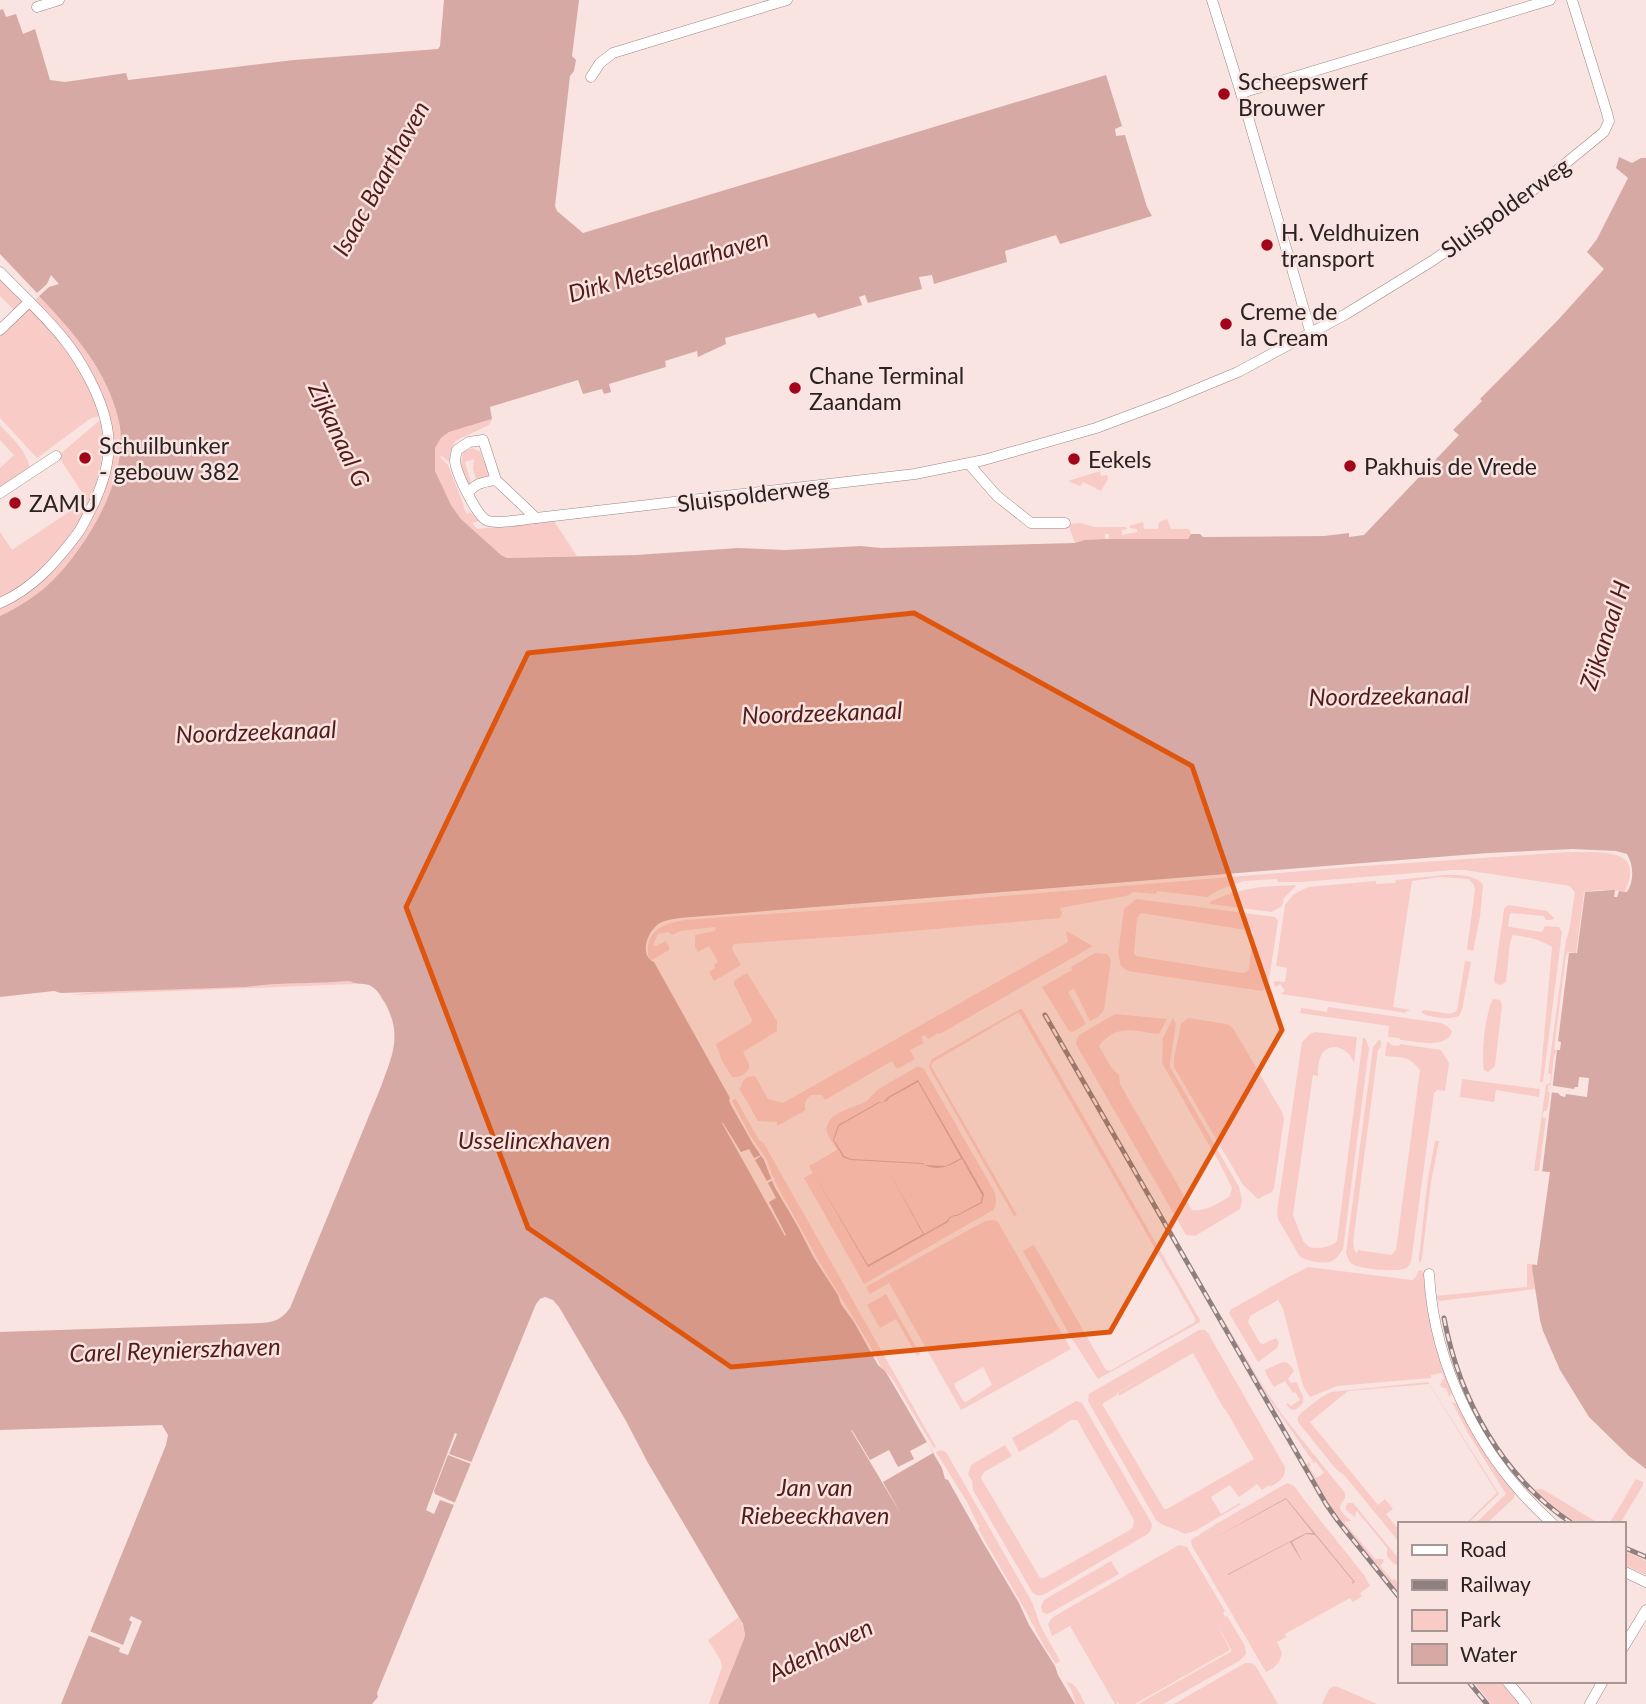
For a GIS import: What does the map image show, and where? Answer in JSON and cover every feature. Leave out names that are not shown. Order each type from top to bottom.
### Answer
[{"type":"street","points":[[37,7],[59,0]]},
{"type":"street","points":[[591,77],[600,63],[613,52],[787,0]]},
{"type":"street","points":[[1212,0],[1311,334]]},
{"type":"street","points":[[1241,93],[1550,0]]},
{"type":"street","name":"Sluispolderweg","points":[[536,518],[496,480],[483,440],[469,442],[457,450],[455,462],[472,504],[486,520],[495,522],[536,518],[856,482],[969,464],[1097,428],[1238,372],[1311,334],[1396,284],[1522,199],[1605,132],[1609,121],[1607,113],[1572,0]]},
{"type":"street","points":[[0,272],[65,340],[79,360],[106,414],[108,434],[107,463],[97,496],[83,524],[40,578],[0,603]]},
{"type":"street","points":[[0,330],[29,302]]},
{"type":"street","points":[[0,493],[56,456]]},
{"type":"street","points":[[969,464],[997,495],[1031,523],[1065,523]]},
{"type":"street","points":[[468,494],[471,488],[481,482],[496,480]]},
{"type":"street","points":[[1429,1274],[1436,1327],[1449,1370],[1463,1403],[1501,1468],[1551,1522]]},
{"type":"street","points":[[1625,1572],[1646,1582]]},
{"type":"street","points":[[1625,1645],[1646,1610]]},
{"type":"street","points":[[1509,1683],[1526,1704]]},
{"type":"street","points":[[1590,1704],[1602,1683]]},
{"type":"highlighted area","points":[[914,613],[1192,766],[1282,1030],[1110,1332],[731,1367],[528,1228],[406,907],[528,653]]},
{"type":"green space","points":[[0,277],[23,302],[14,310],[0,296]]},
{"type":"green space","points":[[39,296],[65,324],[98,369],[114,403],[121,442],[118,464],[104,507],[80,547],[67,565],[35,596],[0,616],[0,606],[62,558],[110,460],[100,397],[33,302]]},
{"type":"green space","points":[[30,308],[61,339],[86,378],[102,416],[91,418],[37,458],[0,418],[0,336]]},
{"type":"green space","points":[[492,419],[489,425],[455,441],[450,460],[440,457],[448,465],[467,514],[470,512],[479,521],[472,523],[477,529],[554,521],[577,556],[507,558],[461,519],[451,505],[434,471],[435,448],[449,432]]},
{"type":"green space","points":[[100,420],[103,446],[99,472],[77,524],[42,568],[0,599],[0,532],[12,550],[87,500],[58,456]]},
{"type":"green space","points":[[0,425],[22,450],[30,468],[0,487],[0,468],[14,455],[0,440]]},
{"type":"green space","points":[[473,448],[480,452],[490,476],[476,479],[474,459],[465,462],[471,483],[469,488],[461,467],[463,452]]},
{"type":"green space","points":[[1100,471],[1101,476],[1107,475],[1108,479],[1101,491],[1083,482],[1080,486],[1068,481]]},
{"type":"green space","points":[[1167,519],[1171,529],[1189,529],[1191,534],[1188,539],[1109,539],[1109,534],[1105,534],[1105,539],[1075,543],[1068,524],[1126,527],[1127,529],[1122,530],[1122,535],[1137,532],[1137,529],[1129,526],[1143,522],[1144,529],[1158,529],[1159,522]]},
{"type":"green space","points":[[1569,852],[1616,855],[1624,859],[1629,866],[1630,876],[1625,891],[1584,892],[1576,953],[1568,952],[1566,955],[1554,1049],[1557,1050],[1548,1107],[1542,1117],[1546,1118],[1539,1171],[1534,1171],[1546,1085],[1550,1083],[1551,1074],[1548,1073],[1575,892],[1570,886],[1464,870],[1301,882],[1278,882],[1277,879],[1244,881],[1207,897],[1157,891],[1156,894],[1134,892],[1126,896],[1060,908],[1060,918],[734,944],[732,949],[741,965],[714,981],[709,972],[718,962],[709,946],[698,952],[695,935],[715,931],[716,927],[680,931],[672,935],[669,932],[658,934],[653,945],[666,941],[669,950],[652,960],[649,959],[649,942],[656,931],[668,924],[684,920]]},
{"type":"green space","points":[[1444,875],[1470,877],[1483,885],[1473,951],[1467,949],[1475,890],[1469,879],[1440,877],[1412,881],[1393,1007],[1410,1010],[1404,1013],[1281,994],[1285,991],[1280,984],[1275,987],[1274,981],[1285,982],[1287,968],[1276,966],[1285,905],[1294,894],[1308,887],[1376,881],[1376,884],[1395,883],[1396,880]]},
{"type":"green space","points":[[1295,885],[1284,898],[1282,906],[1272,912],[1210,904],[1221,897],[1242,891]]},
{"type":"green space","points":[[1136,899],[1275,917],[1278,921],[1268,986],[1262,991],[1128,971],[1121,966],[1118,954],[1124,909]],"holes":[[[1141,913],[1252,931],[1249,969],[1242,973],[1136,956],[1134,953],[1137,918]]]},
{"type":"green space","points":[[1508,905],[1547,911],[1554,918],[1546,920],[1544,916],[1511,913],[1510,927],[1542,932],[1545,926],[1559,927],[1562,932],[1543,1082],[1540,1082],[1552,947],[1538,940],[1513,935],[1506,982],[1501,985],[1495,983],[1504,909]]},
{"type":"green space","points":[[1066,931],[1093,946],[940,1034],[928,1039],[925,1035],[921,1037],[924,1043],[910,1050],[915,1059],[897,1069],[892,1061],[825,1100],[822,1095],[811,1095],[806,1102],[806,1110],[777,1126],[777,1122],[758,1121],[739,1088],[745,1078],[755,1076],[768,1099],[783,1103],[1068,942]]},
{"type":"green space","points":[[1095,953],[1107,954],[1111,960],[1104,1010],[1090,1021],[1074,989],[1068,992],[1086,1024],[1073,1032],[1069,1031],[1042,987]]},
{"type":"green space","points":[[1465,961],[1471,962],[1459,1016],[1440,1018],[1422,1013],[1425,1010],[1450,1014],[1457,1011]]},
{"type":"green space","points":[[747,973],[777,1021],[777,1031],[743,1052],[749,1068],[742,1075],[732,1077],[716,1044],[751,1023],[752,1020],[734,984],[735,980]]},
{"type":"green space","points":[[350,981],[355,984],[71,995],[110,990]]},
{"type":"green space","points":[[1493,999],[1500,1000],[1502,1005],[1495,1066],[1488,1072],[1484,1070],[1483,1044]]},
{"type":"green space","points":[[1328,1007],[1441,1023],[1452,1031],[1444,1041],[1415,1042],[1388,1037],[1389,1026],[1300,1013],[1301,1008],[1327,1012]]},
{"type":"green space","points":[[1020,1009],[1200,1320],[1098,1379],[1073,1341],[1023,1251],[1034,1245],[1106,1370],[1110,1371],[1195,1322],[1195,1318],[1020,1014],[1017,1013],[933,1062],[931,1066],[1017,1215],[1014,1216],[930,1069],[932,1059]]},
{"type":"green space","points":[[1115,1014],[1167,1019],[1159,1034],[1119,1031],[1099,1046],[1119,1075],[1120,1084],[1192,1210],[1202,1210],[1215,1205],[1229,1197],[1232,1188],[1162,1063],[1163,1038],[1173,1018],[1176,1024],[1170,1067],[1239,1187],[1242,1200],[1240,1209],[1195,1236],[1186,1235],[1076,1044],[1079,1035]]},
{"type":"green space","points":[[1188,1018],[1227,1024],[1233,1028],[1282,1112],[1284,1119],[1274,1188],[1272,1192],[1258,1199],[1243,1185],[1174,1067],[1181,1024]]},
{"type":"green space","points":[[1315,1032],[1357,1037],[1354,1063],[1343,1049],[1333,1047],[1323,1052],[1318,1076],[1313,1075],[1293,1215],[1303,1241],[1309,1247],[1324,1247],[1337,1241],[1363,1038],[1369,1048],[1343,1249],[1332,1261],[1323,1262],[1300,1257],[1278,1219],[1277,1212],[1302,1042]]},
{"type":"green space","points":[[1379,1040],[1381,1047],[1378,1050],[1353,1242],[1357,1254],[1358,1250],[1391,1255],[1396,1250],[1420,1070],[1401,1057],[1385,1056],[1387,1042],[1391,1045],[1441,1050],[1449,1063],[1445,1091],[1437,1090],[1434,1093],[1411,1262],[1406,1268],[1399,1270],[1360,1267],[1349,1261],[1346,1253],[1373,1047]]},
{"type":"green space","points":[[917,1067],[924,1069],[994,1191],[996,1203],[993,1210],[864,1284],[804,1178],[813,1173],[809,1166],[837,1150],[826,1129],[833,1117],[865,1102],[879,1089]]},
{"type":"green space","points":[[1462,1079],[1540,1089],[1539,1097],[1496,1090],[1494,1102],[1460,1097]]},
{"type":"green space","points":[[734,1099],[759,1140],[763,1142],[936,1447],[934,1448],[892,1378],[881,1367],[821,1265],[780,1191],[767,1160],[732,1101]]},
{"type":"green space","points":[[1435,1141],[1439,1141],[1420,1263],[1428,1178]]},
{"type":"green space","points":[[985,1221],[997,1221],[1071,1349],[961,1410],[889,1283],[870,1294],[866,1287]],"holes":[[[983,1367],[992,1385],[966,1402],[955,1387],[955,1383]]]},
{"type":"green space","points":[[1527,1264],[1532,1264],[1535,1289],[1439,1301],[1435,1297],[1433,1275],[1435,1296],[1527,1287]]},
{"type":"green space","points":[[1308,1267],[1412,1280],[1418,1271],[1422,1270],[1433,1333],[1453,1391],[1449,1397],[1446,1388],[1440,1385],[1444,1378],[1442,1373],[1431,1375],[1431,1378],[1337,1386],[1310,1397],[1303,1386],[1283,1309],[1278,1300],[1250,1316],[1248,1322],[1260,1343],[1276,1338],[1279,1343],[1277,1348],[1258,1362],[1229,1313],[1230,1310]]},
{"type":"green space","points":[[886,1294],[920,1354],[917,1356],[896,1319],[880,1328],[867,1305]]},
{"type":"green space","points":[[1222,1317],[1283,1416],[1345,1493],[1340,1508],[1351,1521],[1344,1522],[1375,1559],[1383,1559],[1380,1566],[1392,1580],[1395,1579],[1398,1593],[1334,1513],[1305,1465],[1309,1462],[1316,1478],[1324,1473],[1316,1462],[1314,1463],[1263,1390],[1220,1318]]},
{"type":"green space","points":[[1199,1330],[1205,1330],[1285,1467],[1283,1477],[1262,1490],[1257,1484],[1239,1497],[1230,1485],[1211,1497],[1221,1514],[1241,1504],[1195,1531],[1184,1534],[1162,1525],[1156,1520],[1088,1401],[1089,1394]],"holes":[[[1193,1353],[1254,1459],[1164,1509],[1102,1404],[1117,1393],[1149,1374],[1118,1393],[1119,1396]]]},
{"type":"green space","points":[[1286,1362],[1294,1371],[1288,1379],[1291,1383],[1297,1382],[1303,1398],[1295,1410],[1286,1404],[1291,1406],[1300,1400],[1295,1392],[1293,1393],[1285,1381],[1274,1387],[1265,1370]]},
{"type":"green space","points":[[1428,1382],[1499,1494],[1467,1522],[1497,1493],[1429,1384],[1348,1391],[1310,1422],[1378,1505],[1385,1499],[1393,1509],[1386,1514],[1398,1529],[1398,1541],[1298,1422],[1301,1413],[1331,1392]]},
{"type":"green space","points":[[1076,1401],[1082,1403],[1152,1528],[1146,1535],[1047,1593],[1037,1595],[1032,1592],[973,1490],[968,1474],[971,1465],[1005,1445],[1012,1456],[984,1472],[981,1478],[1040,1578],[1130,1530],[1134,1520],[1077,1420],[1071,1420],[1019,1452],[1012,1438]]},
{"type":"green space","points":[[1452,1402],[1458,1404],[1485,1452],[1515,1493],[1514,1498],[1488,1522],[1477,1522],[1506,1494]]},
{"type":"green space","points":[[936,1452],[946,1452],[1033,1604],[1040,1625],[1060,1661],[1056,1664],[980,1532],[980,1526],[967,1502]]},
{"type":"green space","points":[[1636,1479],[1643,1482],[1621,1522],[1610,1522]]},
{"type":"green space","points":[[1287,1483],[1294,1486],[1370,1586],[1353,1602],[1350,1598],[1285,1634],[1286,1637],[1277,1642],[1282,1653],[1280,1660],[1266,1672],[1191,1540]]},
{"type":"green space","points":[[1533,1490],[1544,1490],[1597,1522],[1575,1522]]},
{"type":"green space","points":[[1353,1503],[1398,1558],[1398,1565],[1387,1556],[1387,1548],[1357,1511],[1355,1517],[1346,1510],[1346,1506]]},
{"type":"green space","points":[[1179,1545],[1187,1547],[1225,1611],[1225,1617],[1227,1616],[1245,1646],[1246,1654],[1239,1661],[1163,1704],[1138,1704],[1232,1651],[1218,1626],[1230,1650],[1135,1704],[1119,1704],[1117,1701],[1115,1704],[1070,1626],[1052,1636],[1048,1624],[1065,1610]]},
{"type":"green space","points":[[1625,1551],[1646,1561],[1646,1575],[1625,1565]]},
{"type":"green space","points":[[1111,1561],[1119,1574],[1048,1614],[1043,1613],[1041,1607],[1044,1600]]},
{"type":"green space","points":[[739,1617],[745,1631],[744,1639],[718,1704],[709,1704],[722,1667],[708,1640]]},
{"type":"green space","points":[[1245,1663],[1255,1665],[1278,1704],[1174,1704]]},
{"type":"green space","points":[[1066,1682],[1075,1687],[1085,1704],[1076,1704]]},
{"type":"green space","points":[[1475,1683],[1504,1683],[1520,1704],[1491,1704]]},
{"type":"green space","points":[[1334,1686],[1377,1704],[1322,1704],[1329,1689]]},
{"type":"water","points":[[444,0],[579,0],[572,56],[576,60],[570,76],[555,206],[557,211],[583,233],[1106,75],[1122,126],[1115,129],[1116,136],[1125,135],[1152,216],[1060,244],[1056,235],[1005,251],[1007,262],[934,284],[932,275],[919,277],[922,289],[868,303],[865,295],[859,297],[862,305],[818,318],[815,313],[725,338],[726,344],[698,357],[697,351],[665,361],[666,367],[609,384],[611,392],[604,394],[602,389],[583,394],[578,380],[490,407],[492,419],[449,432],[441,438],[435,448],[435,471],[451,505],[461,519],[507,558],[636,555],[738,548],[785,550],[861,546],[881,548],[1075,543],[1105,539],[1188,539],[1191,534],[1200,534],[1203,537],[1324,536],[1349,533],[1349,537],[1364,535],[1459,435],[1453,430],[1482,401],[1480,399],[1604,269],[1587,252],[1597,239],[1628,178],[1616,168],[1619,157],[1632,163],[1646,158],[1646,1469],[1589,1417],[1560,1370],[1543,1331],[1532,1268],[1557,1050],[1560,1050],[1561,1042],[1558,1041],[1569,953],[1577,953],[1585,892],[1615,890],[1614,897],[1617,897],[1619,891],[1627,892],[1632,873],[1627,854],[1573,849],[1488,853],[679,918],[661,922],[652,930],[646,945],[647,955],[654,962],[730,1098],[731,1105],[764,1160],[774,1186],[814,1258],[878,1365],[890,1379],[1075,1704],[718,1704],[744,1639],[743,1624],[559,1307],[553,1300],[545,1297],[536,1304],[377,1693],[378,1697],[372,1704],[61,1704],[168,1435],[162,1425],[0,1430],[0,1332],[262,1323],[281,1317],[290,1308],[380,1089],[392,1056],[394,1026],[385,1003],[377,992],[368,985],[350,981],[246,987],[61,993],[54,991],[0,997],[0,616],[47,585],[80,547],[104,507],[118,464],[121,442],[114,403],[98,369],[65,324],[39,296],[49,287],[59,284],[51,275],[47,284],[37,293],[0,254],[0,10],[3,9],[6,17],[16,14],[23,34],[35,29],[50,80],[65,82],[126,73],[128,80],[294,60],[438,49]]},
{"type":"water","points":[[918,1080],[984,1194],[982,1203],[951,1217],[981,1202],[982,1195],[962,1159],[947,1166],[938,1168],[925,1165],[946,1166],[961,1158],[918,1082],[883,1102],[888,1097]]},
{"type":"water","points":[[883,1102],[839,1126],[834,1140],[844,1156],[851,1159],[925,1165],[850,1160],[843,1157],[833,1140],[838,1125]]},
{"type":"water","points":[[813,1172],[868,1265],[923,1234],[889,1172],[924,1234],[951,1217],[948,1222],[868,1267]]},
{"type":"water","points":[[1286,1498],[1355,1582],[1352,1584],[1353,1581],[1315,1535],[1306,1534],[1292,1542],[1302,1561],[1290,1542],[1228,1575],[1306,1533],[1313,1533],[1286,1499],[1209,1541]]},
{"type":"pier","points":[[1579,1077],[1589,1078],[1587,1097],[1566,1094],[1565,1097],[1548,1092],[1548,1085],[1574,1089],[1578,1087]]},
{"type":"pier","points":[[722,1123],[741,1152],[749,1149],[754,1158],[764,1154],[755,1160],[767,1181],[774,1177],[775,1179],[768,1183],[776,1198],[769,1202],[785,1236]]},
{"type":"pier","points":[[1537,1171],[1550,1172],[1537,1265],[1529,1264]]},
{"type":"pier","points":[[851,1430],[870,1460],[889,1450],[898,1467],[914,1459],[910,1451],[927,1442],[933,1453],[883,1482],[901,1514]]},
{"type":"pier","points":[[455,1433],[457,1434],[449,1454],[474,1465],[448,1455],[434,1491],[435,1494],[458,1504],[457,1506],[440,1500],[434,1514],[426,1510]]},
{"type":"pier","points":[[131,1616],[142,1621],[128,1655],[119,1652],[120,1648],[85,1634],[87,1630],[123,1645],[132,1622],[129,1620]]},
{"type":"railway","points":[[1045,1015],[1326,1504],[1398,1596]]},
{"type":"railway","points":[[1444,1318],[1461,1378],[1488,1434],[1525,1484],[1570,1522]]},
{"type":"railway","points":[[1625,1548],[1646,1557]]},
{"type":"railway","points":[[1470,1683],[1487,1704]]},
{"type":"place","name":"Scheepswerf Brouwer","points":[[1224,94]]},
{"type":"place","name":"H. Veldhuizen transport","points":[[1267,245]]},
{"type":"place","name":"Creme de la Cream","points":[[1226,324]]},
{"type":"place","name":"Chane Terminal Zaandam","points":[[795,388]]},
{"type":"place","name":"Schuilbunker - gebouw 382","points":[[85,458]]},
{"type":"place","name":"Eekels","points":[[1074,459]]},
{"type":"place","name":"Pakhuis de Vrede","points":[[1350,466]]},
{"type":"place","name":"ZAMU","points":[[15,503]]},
{"type":"water label","name":"Isaac Baarthaven","points":[[380,178]]},
{"type":"water label","name":"Dirk Metselaarhaven","points":[[668,265]]},
{"type":"water label","name":"Zijkanaal G","points":[[340,434]]},
{"type":"water label","name":"Zijkanaal H","points":[[1604,635]]},
{"type":"water label","name":"Noordzeekanaal","points":[[1389,695]]},
{"type":"water label","name":"Noordzeekanaal","points":[[822,712]]},
{"type":"water label","name":"Noordzeekanaal","points":[[256,731]]},
{"type":"water label","name":"Usselincxhaven","points":[[534,1139]]},
{"type":"water label","name":"Carel Reynierszhaven","points":[[175,1349]]},
{"type":"water label","name":"Jan van Riebeeckhaven","points":[[815,1500]]},
{"type":"water label","name":"Adenhaven","points":[[820,1649]]}]
